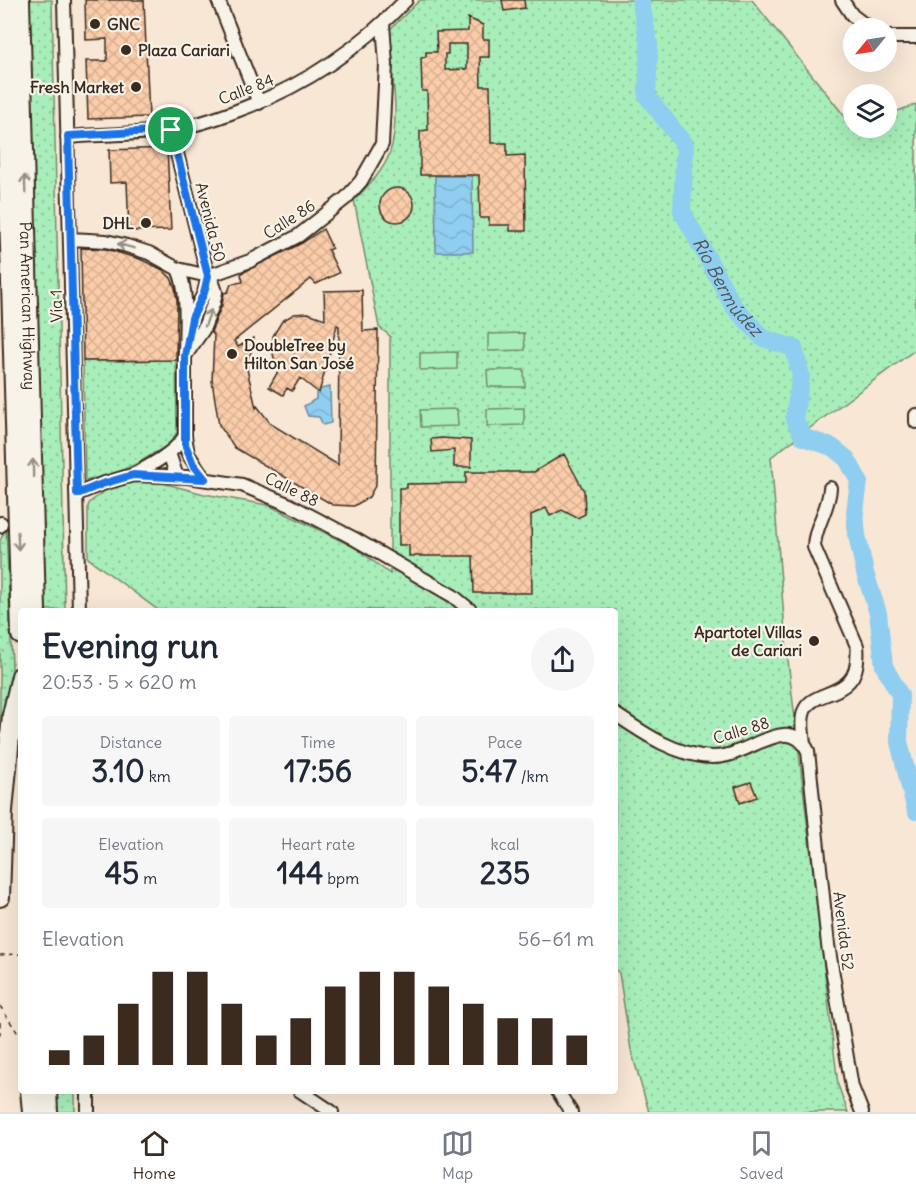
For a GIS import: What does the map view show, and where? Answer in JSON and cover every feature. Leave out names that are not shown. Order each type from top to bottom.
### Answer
[{"type":"highway","points":[[3,0],[20,608]]},
{"type":"highway","name":"Pan American Highway","points":[[20,0],[36,608]]},
{"type":"highway","points":[[0,61],[9,182]]},
{"type":"highway","points":[[0,897],[3,811],[13,705],[18,687]]},
{"type":"highway","points":[[30,1094],[32,1112]]},
{"type":"highway","points":[[47,1094],[48,1112]]},
{"type":"street","name":"Vía 1","points":[[64,0],[80,608]]},
{"type":"street","points":[[218,0],[259,103]]},
{"type":"street","name":"Calle 84","points":[[68,136],[171,130],[204,122],[259,103],[323,70],[383,24],[406,0]]},
{"type":"street","points":[[842,0],[856,18]]},
{"type":"street","name":"Calle 86","points":[[208,276],[250,261],[298,236],[339,204],[361,181],[382,144],[386,64],[383,24]]},
{"type":"street","points":[[897,37],[916,37]]},
{"type":"street","name":"Avenida 50","points":[[171,130],[208,276],[204,293],[192,318],[185,356]]},
{"type":"street","points":[[70,239],[127,246],[149,253],[178,268],[208,276]]},
{"type":"street","name":"Avenida 50","points":[[178,268],[183,280],[184,292],[184,435],[188,454],[205,479]]},
{"type":"street","points":[[916,415],[916,422]]},
{"type":"street","points":[[133,475],[169,453],[179,444],[184,435]]},
{"type":"street","points":[[169,453],[177,477]]},
{"type":"street","name":"Calle 88","points":[[77,494],[133,475],[205,479],[242,485],[290,505],[353,538],[453,596],[468,608]]},
{"type":"street","name":"Avenida 52","points":[[830,488],[828,505],[817,531],[814,547],[857,646],[859,661],[857,669],[845,686],[810,702],[802,716],[828,945],[852,1087],[862,1112]]},
{"type":"street","name":"Calle 88","points":[[618,716],[651,738],[694,754],[712,757],[739,752],[770,736],[793,736],[806,747]]},
{"type":"street","points":[[88,1094],[88,1112]]},
{"type":"street","points":[[305,1094],[332,1112]]},
{"type":"street","points":[[560,1094],[571,1112]]},
{"type":"path","points":[[0,955],[18,954]]},
{"type":"path","points":[[0,1006],[18,1033]]},
{"type":"path","points":[[0,1022],[0,1040]]},
{"type":"green space","points":[[28,0],[52,0],[65,608],[41,608]]},
{"type":"green space","points":[[420,0],[752,0],[843,114],[843,138],[897,138],[897,111],[916,104],[916,349],[771,457],[786,643],[838,1085],[848,1112],[649,1112],[631,1050],[618,972],[618,608],[155,608],[88,558],[88,506],[90,502],[109,488],[134,480],[155,481],[204,494],[268,505],[356,548],[390,574],[390,336],[379,327],[354,200],[384,166],[390,152],[395,125],[388,31]]},
{"type":"green space","points":[[524,333],[525,350],[488,351],[488,334]]},
{"type":"green space","points":[[457,352],[457,369],[420,370],[420,353]]},
{"type":"green space","points":[[176,360],[177,432],[170,444],[120,471],[85,481],[83,361]]},
{"type":"green space","points":[[487,370],[524,370],[525,387],[488,387]]},
{"type":"green space","points":[[524,408],[524,425],[487,426],[487,409]]},
{"type":"green space","points":[[457,409],[458,426],[421,427],[420,410]]},
{"type":"green space","points":[[6,528],[13,688],[0,782],[0,541]]},
{"type":"green space","points":[[55,1094],[75,1094],[75,1112],[56,1112]]},
{"type":"water","points":[[435,176],[472,176],[473,252],[436,252]]},
{"type":"water","points":[[330,387],[331,423],[323,425],[319,417],[308,416],[304,406],[316,399],[316,390]]},
{"type":"building","name":"Plaza Cariari","points":[[85,0],[144,0],[149,117],[88,119],[86,61],[107,61],[107,39],[86,40]]},
{"type":"building","points":[[502,0],[524,0],[525,8],[504,11]]},
{"type":"building","points":[[468,18],[483,25],[483,39],[489,39],[489,57],[480,57],[481,86],[490,86],[491,143],[507,143],[507,156],[525,155],[526,231],[510,231],[510,225],[489,225],[489,218],[480,218],[479,175],[420,175],[420,131],[428,130],[427,91],[422,91],[421,58],[426,57],[426,52],[437,52],[436,32],[468,31]],"holes":[[[448,44],[467,44],[467,69],[445,70],[445,54],[448,54]]]},
{"type":"building","points":[[167,148],[171,230],[129,231],[127,182],[110,183],[109,150]]},
{"type":"building","points":[[397,188],[409,193],[414,205],[409,217],[397,222],[385,217],[380,205],[385,193]]},
{"type":"building","name":"DoubleTree by Hilton San José","points":[[323,229],[332,248],[328,250],[339,273],[316,284],[311,279],[234,341],[238,347],[254,338],[247,369],[256,408],[257,406],[271,424],[338,465],[339,326],[337,325],[319,393],[300,378],[292,391],[287,388],[283,395],[269,387],[280,368],[272,349],[273,336],[282,321],[294,314],[308,313],[325,319],[324,291],[362,290],[363,331],[378,330],[376,484],[369,497],[354,506],[333,505],[235,448],[219,425],[212,381],[214,335],[211,332],[222,305],[224,293],[228,292],[231,284],[243,282],[241,274],[244,272],[302,243]]},
{"type":"building","points":[[81,248],[106,249],[140,259],[163,270],[171,278],[177,300],[176,360],[83,361]]},
{"type":"building","points":[[431,439],[471,440],[471,467],[454,467],[454,450],[432,452]]},
{"type":"building","points":[[564,454],[584,491],[585,514],[577,518],[562,510],[550,516],[546,508],[531,515],[532,593],[474,593],[473,556],[409,556],[409,545],[399,545],[399,488],[407,488],[407,484],[466,483],[466,472],[534,472]]},
{"type":"building","points":[[751,782],[757,797],[740,803],[735,787]]},
{"type":"waterway","name":"Río Bermúdez","points":[[640,0],[649,44],[647,96],[685,145],[682,211],[734,307],[763,338],[794,348],[801,376],[794,418],[803,437],[832,447],[847,459],[859,481],[855,512],[857,535],[865,573],[878,613],[884,666],[900,695],[899,742],[916,811]]},
{"type":"place","name":"GNC","points":[[95,24]]},
{"type":"place","name":"Plaza Cariari","points":[[126,50]]},
{"type":"place","name":"Fresh Market","points":[[136,87]]},
{"type":"place","name":"DHL","points":[[146,223]]},
{"type":"place","name":"DoubleTree by Hilton San José","points":[[232,354]]},
{"type":"place","name":"Apartotel Villas de Cariari","points":[[814,641]]},
{"type":"route","points":[[171,130],[208,276],[204,293],[192,318],[185,356],[185,444],[193,464],[205,479],[133,475],[77,494],[68,136],[171,130]]}]
